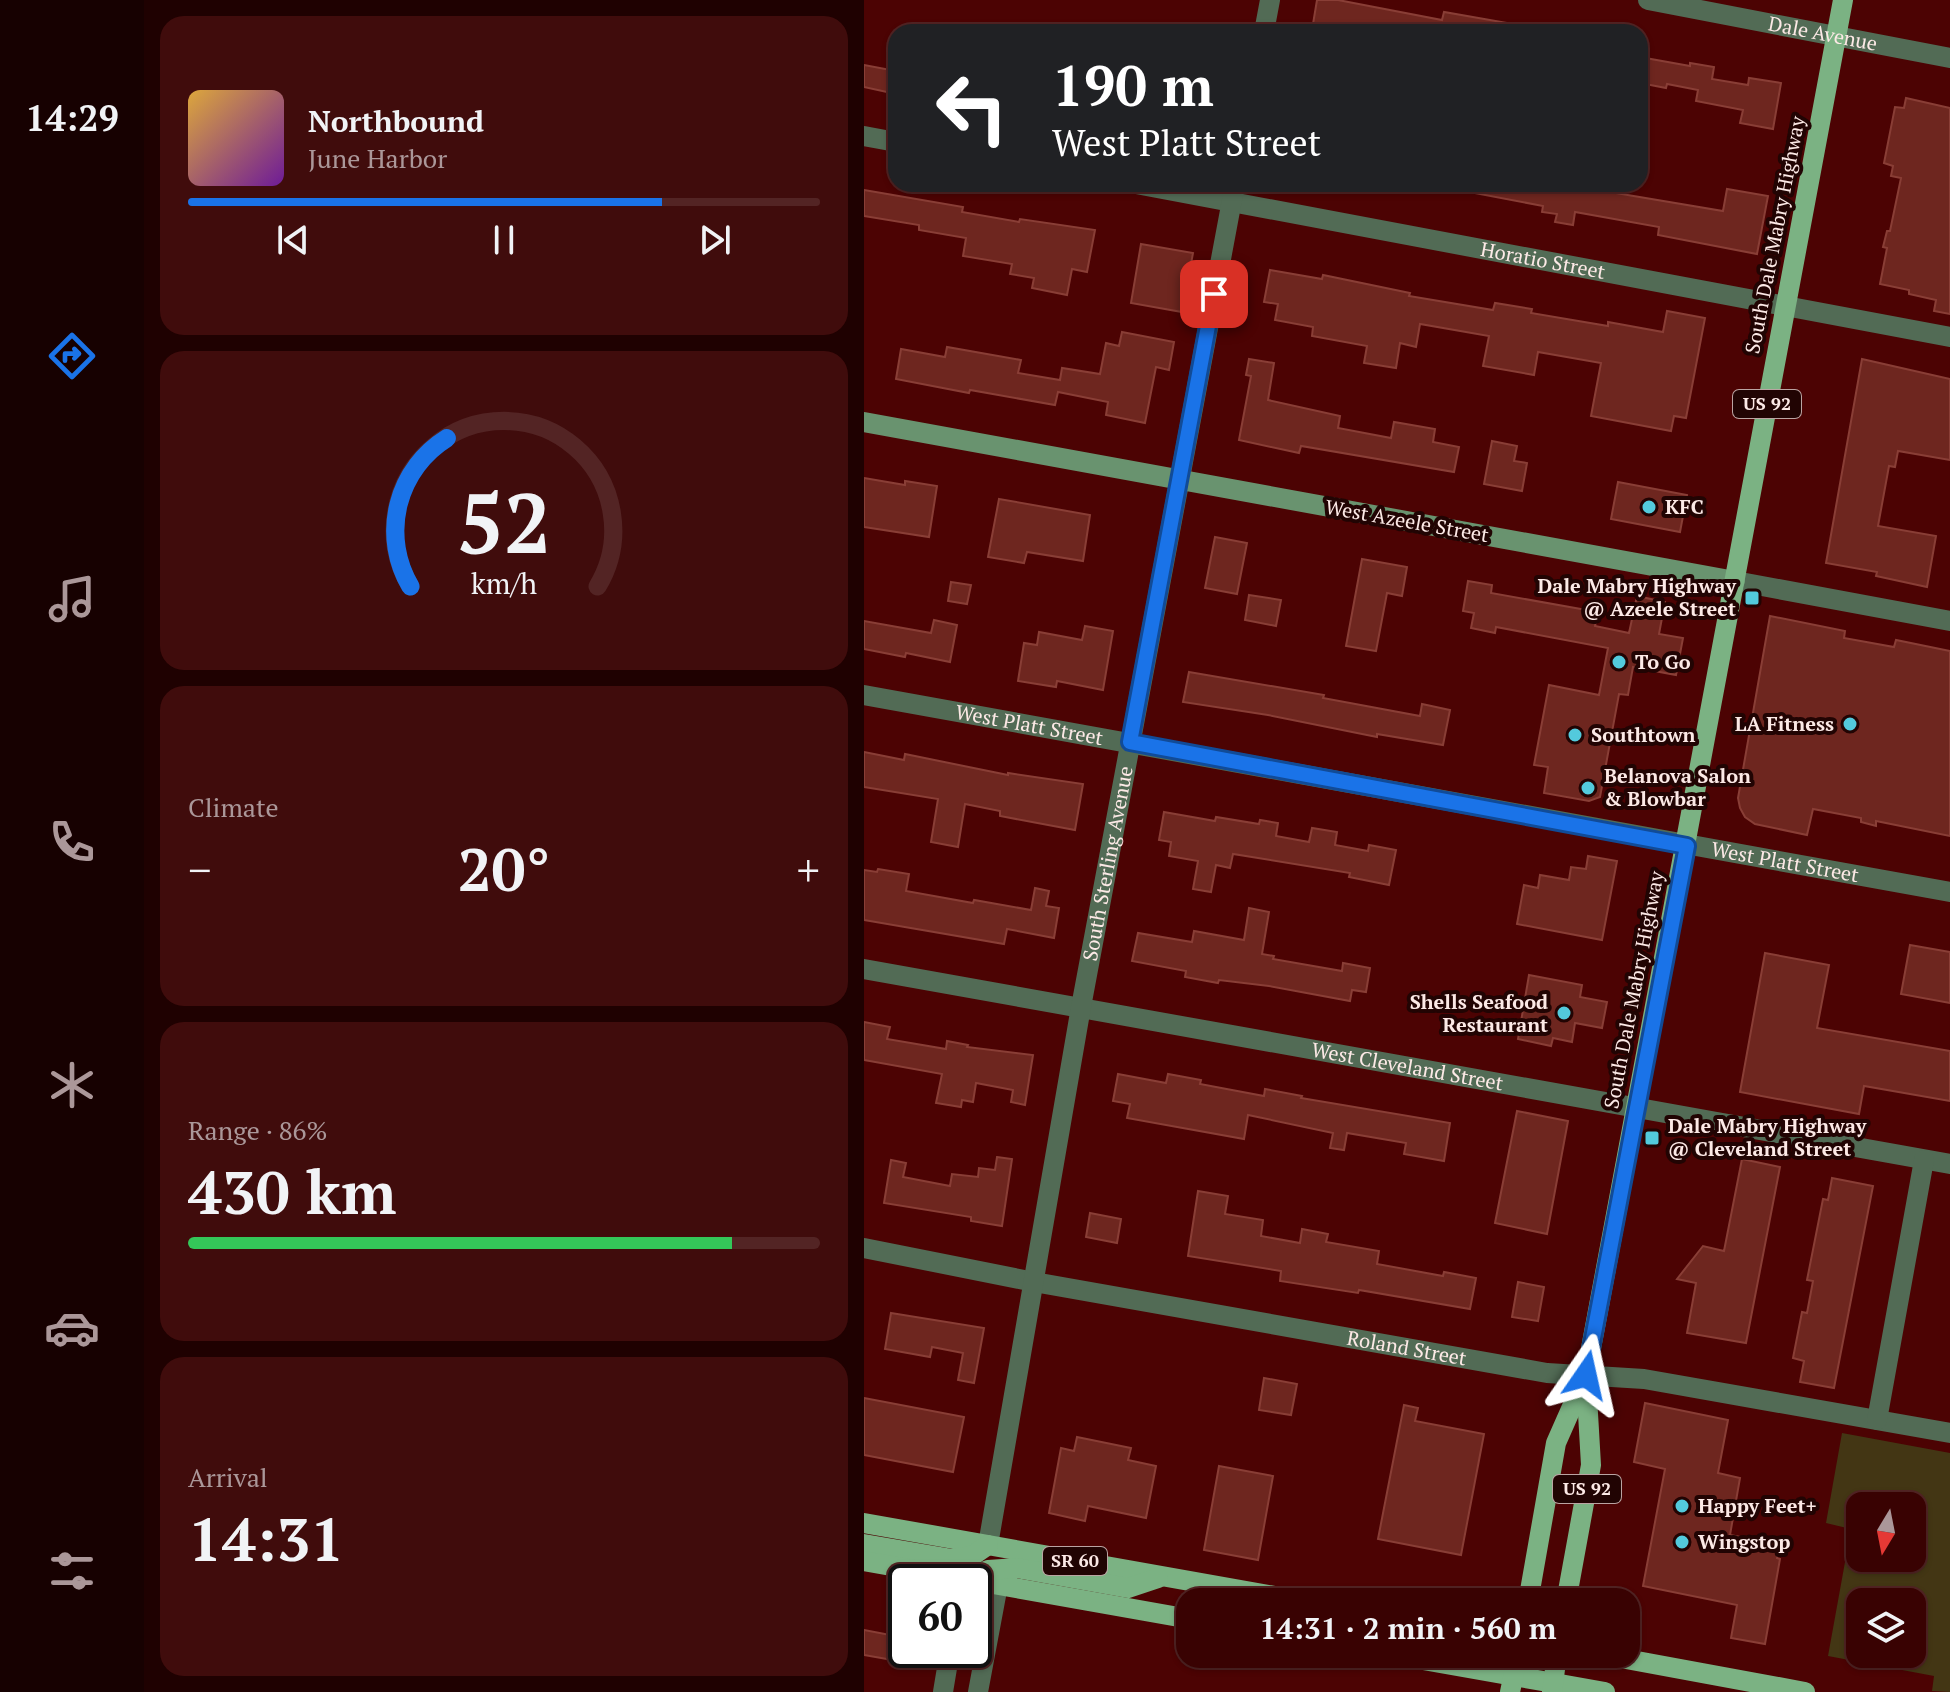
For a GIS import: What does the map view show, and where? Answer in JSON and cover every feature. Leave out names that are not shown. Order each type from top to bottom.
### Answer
[{"type":"main road","name":"South Dale Mabry Highway","points":[[1586,1375],[1843,0]]},
{"type":"main road","name":"West Azeele Street","points":[[864,422],[1735,581]]},
{"type":"main road","name":"US 92","points":[[1530,1588],[1556,1443],[1586,1375]]},
{"type":"main road","name":"US 92","points":[[1569,1588],[1591,1465],[1586,1375]]},
{"type":"main road","name":"SR 60","points":[[864,1523],[1230,1588]]},
{"type":"main road","points":[[864,1544],[952,1559],[972,1556],[988,1545]]},
{"type":"main road","name":"SR 60","points":[[864,1561],[888,1566]]},
{"type":"main road","points":[[992,1570],[1017,1568],[1128,1588],[1164,1576]]},
{"type":"main road","name":"SR 60","points":[[992,1584],[1176,1617]]},
{"type":"main road","points":[[1640,1662],[1805,1692]]},
{"type":"main road","points":[[1446,1668],[1512,1684],[1605,1692]]},
{"type":"main road","points":[[1552,1688],[1555,1668]]},
{"type":"street","points":[[1266,24],[1270,0]]},
{"type":"street","name":"Dale Avenue","points":[[1648,0],[1950,58]]},
{"type":"street","points":[[864,136],[888,140]]},
{"type":"street","name":"Horatio Street","points":[[1234,192],[1785,308],[1950,337]]},
{"type":"street","name":"South Sterling Avenue","points":[[988,1545],[1081,1007],[1234,192]]},
{"type":"street","name":"West Azeele Street","points":[[1735,581],[1950,621]]},
{"type":"street","name":"West Platt Street","points":[[864,695],[1950,892]]},
{"type":"street","name":"West Cleveland Street","points":[[864,969],[1950,1164]]},
{"type":"street","points":[[1877,1420],[1924,1160]]},
{"type":"street","name":"Roland Street","points":[[864,1248],[1034,1282],[1547,1373],[1644,1379],[1950,1433]]},
{"type":"street","points":[[978,1692],[998,1585]]},
{"type":"street","points":[[943,1692],[947,1668]]},
{"type":"shaded area","points":[[1842,1433],[1950,1453],[1950,1692],[1932,1691],[1934,1676],[1892,1668],[1926,1668],[1926,1588],[1846,1588],[1846,1659],[1828,1656],[1846,1557],[1846,1572],[1926,1572],[1926,1492],[1846,1492],[1846,1528],[1826,1523]]},
{"type":"building","points":[[1317,0],[1338,0],[1442,20],[1444,12],[1513,24],[1313,24]]},
{"type":"building","points":[[1648,58],[1714,67],[1712,79],[1748,85],[1749,78],[1781,83],[1773,129],[1740,123],[1743,110],[1696,101],[1698,90],[1667,84],[1666,88],[1648,85]]},
{"type":"building","points":[[864,65],[888,70],[888,92],[864,87]]},
{"type":"building","points":[[1906,98],[1950,108],[1950,314],[1934,311],[1936,300],[1880,284],[1887,248],[1883,247],[1887,231],[1890,231],[1901,178],[1891,176],[1893,166],[1884,163],[1895,107],[1904,108]]},
{"type":"building","points":[[1727,189],[1768,196],[1757,254],[1658,235],[1659,227],[1575,212],[1573,225],[1555,222],[1557,214],[1542,212],[1543,206],[1469,192],[1610,192],[1723,211]]},
{"type":"building","points":[[864,190],[963,207],[962,212],[1019,222],[1020,219],[1095,230],[1087,272],[1072,269],[1067,295],[1032,288],[1034,278],[1010,274],[1012,264],[963,256],[966,238],[919,230],[919,225],[864,216]]},
{"type":"building","points":[[1141,244],[1193,253],[1182,312],[1131,303]]},
{"type":"building","points":[[1270,270],[1322,279],[1323,275],[1410,293],[1409,296],[1493,310],[1495,303],[1532,309],[1531,313],[1608,326],[1608,322],[1663,332],[1667,311],[1705,318],[1686,418],[1674,416],[1671,431],[1591,416],[1601,363],[1538,352],[1534,375],[1483,366],[1489,336],[1420,324],[1416,347],[1400,343],[1396,368],[1364,363],[1367,346],[1312,336],[1313,327],[1275,320],[1278,304],[1264,302]]},
{"type":"building","points":[[1122,332],[1174,342],[1169,370],[1156,367],[1145,423],[1106,415],[1108,402],[1058,392],[1055,405],[896,379],[901,349],[945,357],[947,347],[1021,360],[1018,373],[1060,380],[1062,368],[1100,374],[1106,343],[1119,346]]},
{"type":"building","points":[[1249,359],[1274,363],[1268,400],[1340,416],[1338,428],[1391,438],[1394,422],[1435,429],[1433,442],[1459,447],[1454,472],[1301,446],[1299,453],[1239,440],[1251,376],[1246,375]]},
{"type":"building","points":[[1862,359],[1950,379],[1950,460],[1898,451],[1895,467],[1889,466],[1878,526],[1936,536],[1927,587],[1876,576],[1877,572],[1826,563]]},
{"type":"building","points":[[1492,441],[1517,446],[1514,461],[1527,463],[1522,491],[1484,484]]},
{"type":"building","points":[[864,478],[905,485],[905,481],[937,486],[929,537],[864,527]]},
{"type":"building","name":"KFC","points":[[1618,482],[1687,495],[1680,532],[1611,519]]},
{"type":"building","points":[[999,499],[1090,515],[1083,561],[1027,552],[1024,563],[988,557]]},
{"type":"building","points":[[1215,537],[1247,543],[1237,594],[1205,588]]},
{"type":"building","points":[[1362,559],[1407,567],[1402,596],[1387,593],[1376,651],[1346,646]]},
{"type":"building","points":[[1468,581],[1492,585],[1491,593],[1598,612],[1595,626],[1629,633],[1637,596],[1665,602],[1659,634],[1683,638],[1676,675],[1633,667],[1628,695],[1619,694],[1600,797],[1589,801],[1544,793],[1548,767],[1534,765],[1549,685],[1599,695],[1608,648],[1496,627],[1495,633],[1471,628],[1474,613],[1463,611]]},
{"type":"building","points":[[951,582],[971,585],[967,604],[948,601]]},
{"type":"building","points":[[1249,595],[1281,600],[1276,626],[1245,620]]},
{"type":"building","name":"LA Fitness","points":[[1770,616],[1845,631],[1844,638],[1894,647],[1896,640],[1950,651],[1950,836],[1876,821],[1876,826],[1861,822],[1861,818],[1813,809],[1807,835],[1755,824],[1745,817],[1738,798]]},
{"type":"building","points":[[934,620],[957,625],[950,662],[864,649],[864,621],[931,633]]},
{"type":"building","points":[[1085,626],[1113,631],[1103,690],[1057,681],[1056,687],[1018,681],[1024,643],[1037,645],[1039,632],[1082,640]]},
{"type":"building","points":[[1189,672],[1324,695],[1323,698],[1420,716],[1422,704],[1450,710],[1443,745],[1377,734],[1377,737],[1183,702]]},
{"type":"building","points":[[864,752],[904,760],[905,754],[1008,775],[1083,784],[1075,830],[1000,816],[1000,811],[965,804],[958,847],[931,842],[938,799],[864,787]]},
{"type":"building","points":[[1164,812],[1215,821],[1216,817],[1259,824],[1260,820],[1278,823],[1276,836],[1309,842],[1312,828],[1337,832],[1335,845],[1368,851],[1369,845],[1396,850],[1389,885],[1349,877],[1350,873],[1233,854],[1230,868],[1216,865],[1211,892],[1193,889],[1198,861],[1169,856],[1171,842],[1159,840]]},
{"type":"building","points":[[1588,856],[1617,861],[1602,940],[1517,924],[1524,885],[1538,888],[1540,875],[1569,880],[1571,867],[1586,869]]},
{"type":"building","points":[[878,869],[909,874],[906,891],[973,903],[974,900],[1031,910],[1035,888],[1049,891],[1046,906],[1059,908],[1054,938],[1007,929],[1004,944],[864,920],[864,870],[877,872]]},
{"type":"building","points":[[1249,908],[1269,912],[1262,954],[1274,956],[1273,959],[1342,971],[1343,963],[1370,968],[1366,992],[1352,990],[1350,1001],[1269,986],[1219,980],[1218,983],[1185,977],[1186,971],[1132,961],[1138,933],[1192,942],[1194,931],[1244,940]]},
{"type":"building","points":[[1910,945],[1950,952],[1950,1003],[1901,994]]},
{"type":"building","points":[[1765,953],[1829,965],[1817,1028],[1950,1051],[1950,1101],[1864,1086],[1859,1114],[1740,1092]]},
{"type":"building","name":"Shells Seafood Restaurant","points":[[1529,975],[1582,985],[1580,997],[1607,1002],[1602,1028],[1575,1023],[1572,1042],[1553,1038],[1551,1046],[1518,1039]]},
{"type":"building","points":[[864,1022],[890,1027],[887,1039],[946,1049],[947,1041],[967,1047],[1033,1055],[1025,1105],[1011,1102],[1013,1090],[976,1083],[973,1102],[962,1100],[961,1107],[936,1103],[942,1074],[864,1060]]},
{"type":"building","points":[[1118,1074],[1166,1083],[1168,1074],[1201,1080],[1200,1084],[1264,1096],[1265,1089],[1450,1123],[1444,1161],[1404,1154],[1406,1143],[1347,1133],[1344,1150],[1330,1148],[1333,1133],[1248,1115],[1244,1139],[1127,1118],[1130,1104],[1113,1101]]},
{"type":"building","points":[[1517,1111],[1568,1121],[1547,1234],[1495,1223]]},
{"type":"building","points":[[997,1157],[1012,1159],[1002,1226],[971,1221],[971,1217],[884,1203],[891,1160],[906,1163],[903,1177],[950,1186],[952,1174],[978,1177],[979,1168],[995,1170]]},
{"type":"building","points":[[1742,1159],[1780,1167],[1746,1343],[1687,1333],[1696,1283],[1677,1279],[1703,1246],[1724,1251]]},
{"type":"building","points":[[1832,1178],[1873,1186],[1834,1388],[1800,1382],[1804,1361],[1793,1358],[1802,1312],[1807,1313],[1813,1281],[1807,1280],[1823,1199],[1828,1200]]},
{"type":"building","points":[[1198,1191],[1228,1196],[1225,1214],[1263,1220],[1261,1236],[1300,1243],[1302,1229],[1328,1234],[1326,1242],[1379,1251],[1377,1264],[1443,1276],[1444,1272],[1476,1278],[1470,1309],[1359,1290],[1358,1293],[1280,1281],[1281,1271],[1188,1256]]},
{"type":"building","points":[[1090,1213],[1121,1219],[1117,1243],[1086,1237]]},
{"type":"building","points":[[1518,1282],[1544,1287],[1538,1321],[1512,1317]]},
{"type":"building","points":[[891,1313],[984,1328],[974,1383],[958,1380],[963,1353],[932,1347],[930,1357],[885,1349]]},
{"type":"building","points":[[1264,1378],[1297,1384],[1291,1415],[1259,1410]]},
{"type":"building","points":[[864,1398],[964,1417],[953,1472],[864,1455]]},
{"type":"building","points":[[1645,1403],[1728,1420],[1718,1473],[1740,1478],[1730,1535],[1779,1544],[1777,1558],[1780,1559],[1765,1644],[1731,1638],[1737,1605],[1643,1586],[1665,1469],[1634,1462]]},
{"type":"building","points":[[1404,1405],[1418,1408],[1415,1421],[1484,1434],[1461,1555],[1378,1539]]},
{"type":"building","points":[[1077,1437],[1131,1448],[1128,1460],[1156,1466],[1146,1518],[1088,1506],[1085,1521],[1049,1513],[1061,1448],[1074,1451]]},
{"type":"building","points":[[1219,1466],[1273,1476],[1258,1560],[1204,1550]]},
{"type":"building","points":[[864,1630],[888,1635],[888,1659],[864,1655]]},
{"type":"place","name":"KFC","points":[[1649,507]]},
{"type":"place","name":"Dale Mabry Highway @ Azeele Street","points":[[1752,598]]},
{"type":"place","name":"To Go","points":[[1619,662]]},
{"type":"place","name":"LA Fitness","points":[[1850,724]]},
{"type":"place","name":"Southtown","points":[[1575,735]]},
{"type":"place","name":"Belanova Salon & Blowbar","points":[[1588,788]]},
{"type":"place","name":"Shells Seafood Restaurant","points":[[1564,1013]]},
{"type":"place","name":"Dale Mabry Highway @ Cleveland Street","points":[[1652,1138]]},
{"type":"place","name":"Happy Feet+","points":[[1682,1506]]},
{"type":"place","name":"Wingstop","points":[[1682,1542]]},
{"type":"route","points":[[1214,294],[1130,742],[1687,846],[1586,1375]]}]
